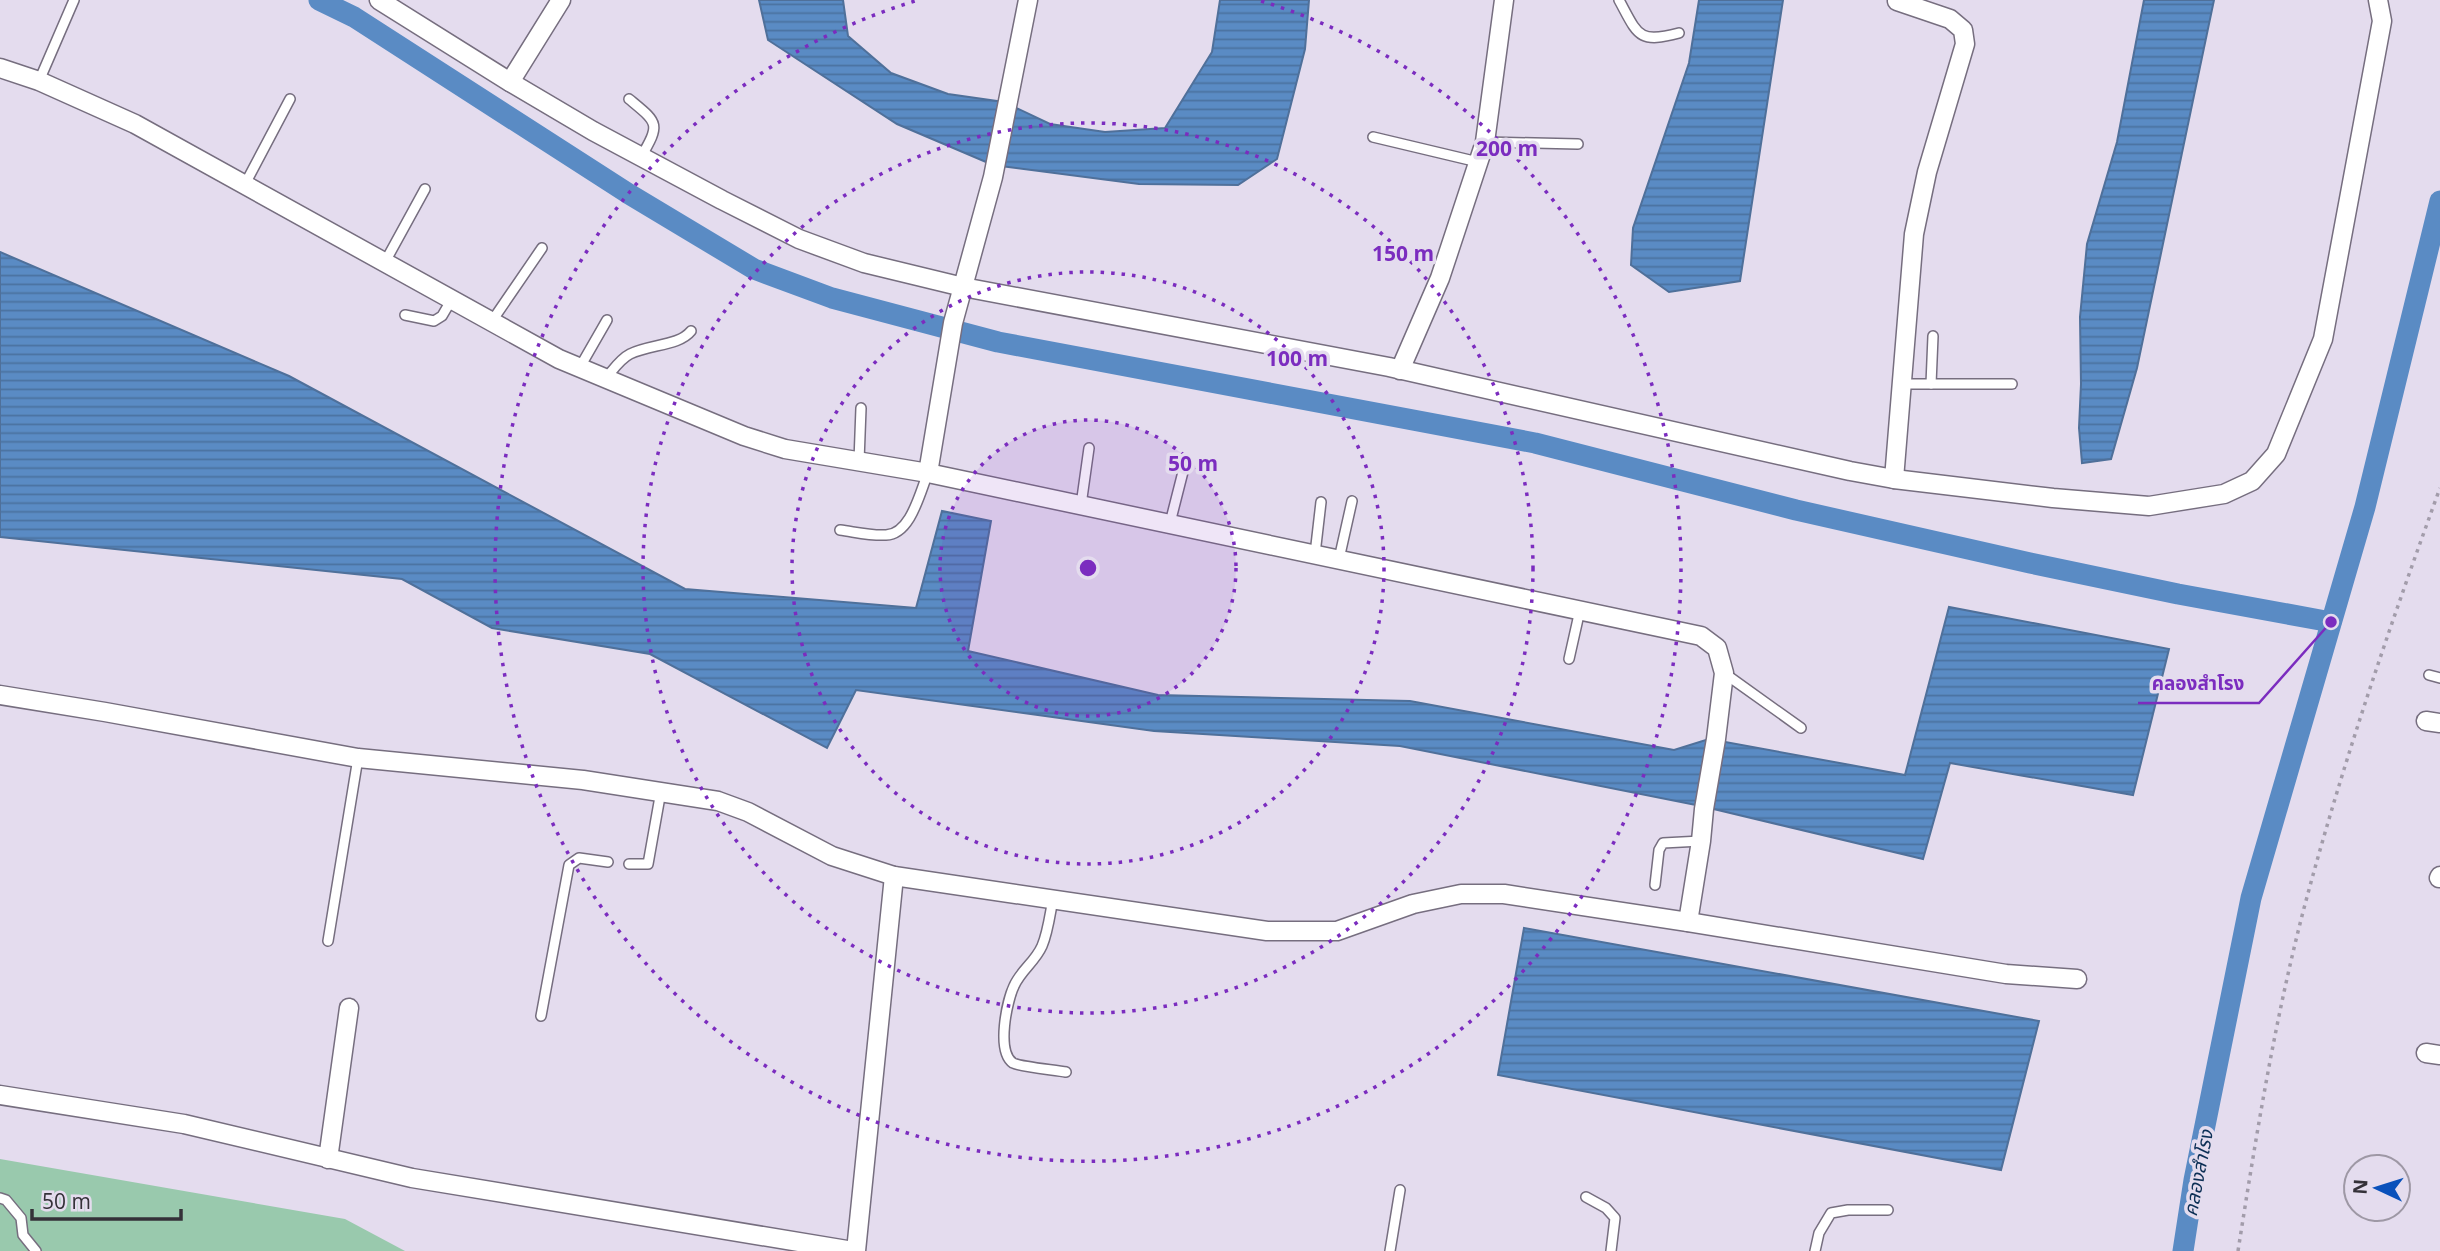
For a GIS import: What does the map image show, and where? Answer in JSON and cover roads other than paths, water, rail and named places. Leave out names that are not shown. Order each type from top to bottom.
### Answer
[{"type":"street","points":[[379,0],[510,82],[641,157],[799,239],[864,263],[962,288],[1184,327],[1400,370],[1894,479],[2053,498],[2149,506],[2224,494],[2252,481],[2276,454],[2323,339],[2382,21],[2378,0]]},
{"type":"street","points":[[510,82],[561,0]]},
{"type":"street","points":[[928,473],[953,323],[993,177],[1028,0]]},
{"type":"street","points":[[1400,370],[1440,278],[1485,142],[1504,0]]},
{"type":"street","points":[[1894,479],[1914,234],[1927,172],[1965,44],[1963,30],[1950,19],[1896,1]]},
{"type":"street","points":[[0,68],[39,81],[135,124],[559,359],[744,436],[785,449],[928,473],[1701,636],[1717,648],[1724,673],[1688,922]]},
{"type":"street","points":[[0,695],[358,758],[583,780],[718,801],[748,812],[832,856],[894,876],[1267,931],[1337,931],[1413,904],[1461,894],[1504,894],[2006,974],[2077,979]]},
{"type":"street","points":[[0,1095],[184,1125],[412,1178],[855,1251],[894,876]]},
{"type":"street","points":[[328,1159],[349,1008]]},
{"type":"lane","points":[[39,81],[74,0]]},
{"type":"lane","points":[[1619,0],[1635,29],[1642,35],[1654,39],[1679,33]]},
{"type":"lane","points":[[244,186],[290,99]]},
{"type":"lane","points":[[629,99],[653,119],[655,128],[653,137],[641,157]]},
{"type":"lane","points":[[1373,137],[1478,162]]},
{"type":"lane","points":[[1485,142],[1578,144]]},
{"type":"lane","points":[[385,262],[425,188]]},
{"type":"lane","points":[[492,321],[542,248]]},
{"type":"lane","points":[[405,315],[434,321],[442,316],[452,299]]},
{"type":"lane","points":[[580,368],[607,320]]},
{"type":"lane","points":[[606,378],[626,356],[651,346],[681,341],[691,331]]},
{"type":"lane","points":[[1931,384],[1933,336]]},
{"type":"lane","points":[[1903,384],[2012,384]]},
{"type":"lane","points":[[859,461],[861,408]]},
{"type":"lane","points":[[1081,505],[1089,448]]},
{"type":"lane","points":[[1170,523],[1186,460]]},
{"type":"lane","points":[[840,530],[895,534],[910,517],[928,473]]},
{"type":"lane","points":[[1339,559],[1352,501]]},
{"type":"lane","points":[[1315,554],[1321,502]]},
{"type":"lane","points":[[1569,659],[1580,610]]},
{"type":"lane","points":[[1724,673],[1801,728]]},
{"type":"lane","points":[[2429,675],[2440,678]]},
{"type":"lane","points":[[328,941],[358,758]]},
{"type":"lane","points":[[629,864],[648,864],[661,791]]},
{"type":"lane","points":[[1655,885],[1659,850],[1663,843],[1701,841]]},
{"type":"lane","points":[[541,1016],[569,865],[579,858],[607,862]]},
{"type":"lane","points":[[1053,899],[1043,943],[1035,961],[1024,970],[1014,986],[1003,1042],[1014,1063],[1066,1072]]},
{"type":"lane","points":[[1390,1251],[1400,1190]]},
{"type":"lane","points":[[1586,1197],[1606,1208],[1615,1218],[1611,1251]]},
{"type":"lane","points":[[0,1198],[6,1200],[21,1218],[23,1235],[36,1251]]},
{"type":"lane","points":[[1815,1251],[1819,1233],[1831,1213],[1847,1210],[1888,1210]]},
{"type":"water","points":[[759,0],[843,0],[848,36],[891,73],[948,94],[1004,102],[1050,124],[1105,132],[1165,128],[1212,52],[1220,0],[1309,0],[1305,49],[1277,159],[1238,185],[1139,184],[993,165],[897,124],[768,40]]},
{"type":"water","points":[[1699,0],[1783,0],[1740,281],[1669,292],[1631,265],[1633,228],[1689,63]]},
{"type":"water","points":[[2144,0],[2214,0],[2137,368],[2111,459],[2082,463],[2079,428],[2080,317],[2087,244],[2117,142]]},
{"type":"water","points":[[0,252],[289,376],[685,589],[916,608],[942,511],[991,521],[968,651],[1158,695],[1410,701],[1674,750],[1709,739],[1905,775],[1949,607],[2169,649],[2133,795],[1950,763],[1923,859],[1701,806],[1400,746],[1154,731],[856,690],[827,748],[650,654],[492,628],[402,579],[0,537]]},
{"type":"water","points":[[1524,928],[2039,1021],[2001,1170],[1498,1075]]},
{"type":"waterway","points":[[319,0],[354,17],[629,194],[754,269],[832,298],[998,342],[1535,443],[1796,510],[2030,563],[2331,622]]},
{"type":"waterway","name":"คลองสำโรง","points":[[2183,1251],[2194,1180],[2251,898],[2365,507],[2440,201]]},
{"type":"place","name":"คลองสำโรง","points":[[2331,622]]}]
